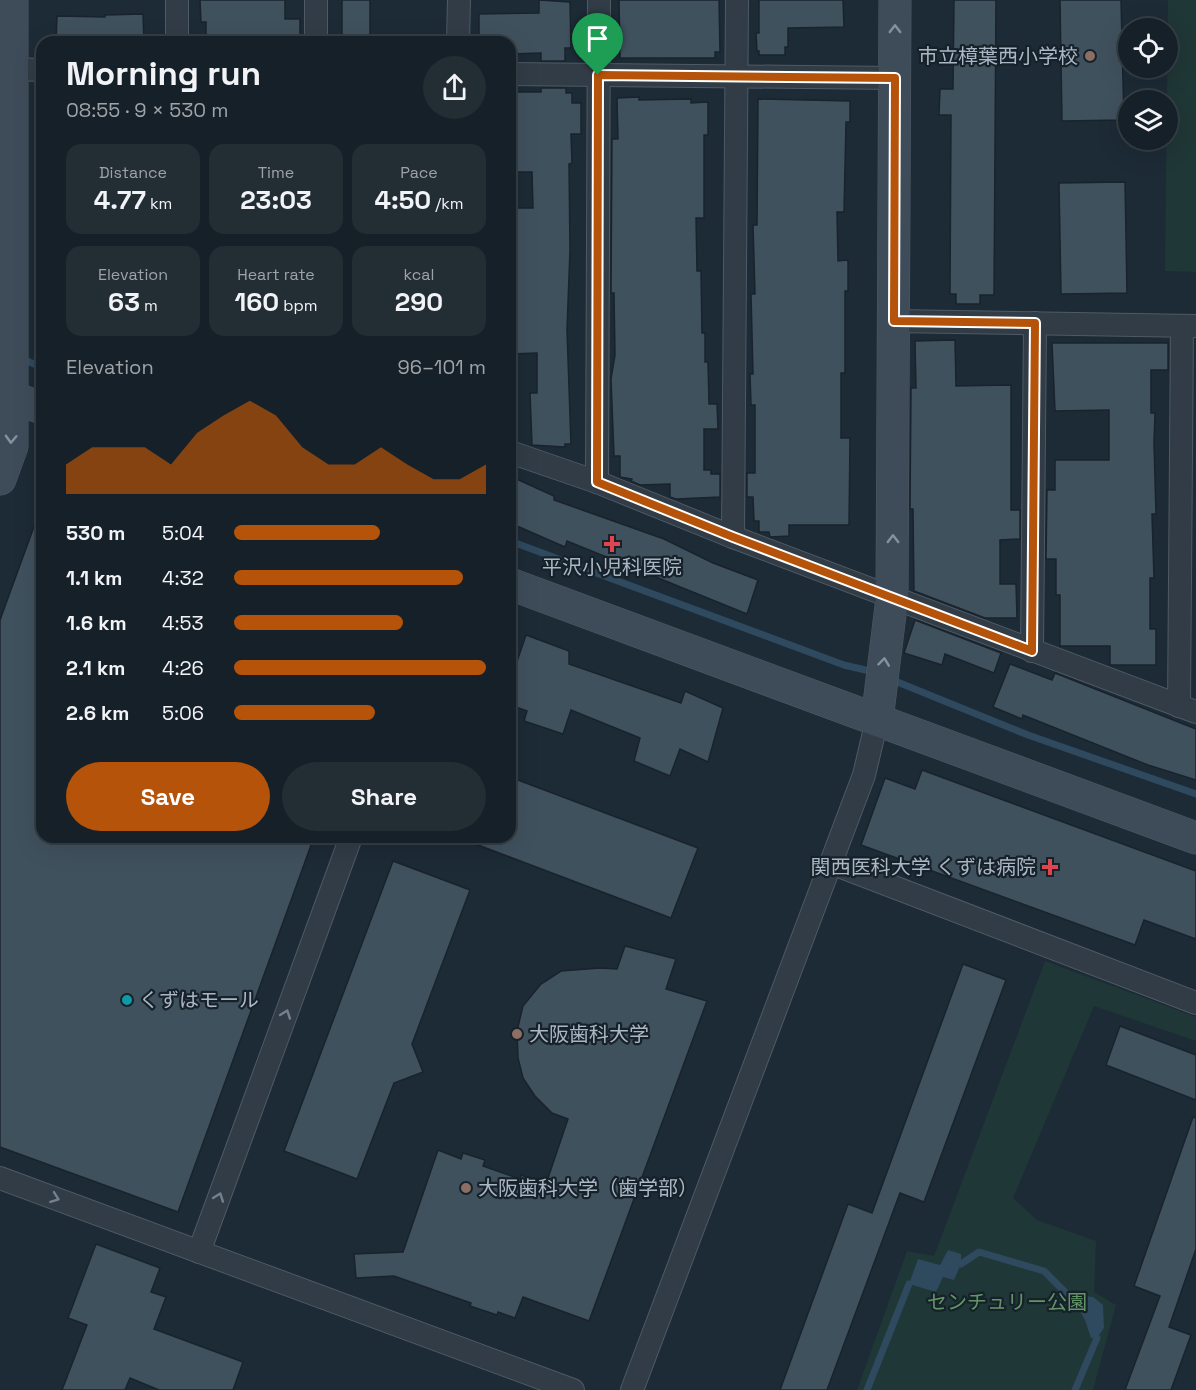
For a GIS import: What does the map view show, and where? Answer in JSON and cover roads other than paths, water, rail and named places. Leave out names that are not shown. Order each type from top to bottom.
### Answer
[{"type":"street","points":[[0,479],[12,446],[4,399],[12,0]]},
{"type":"street","points":[[177,0],[177,36]]},
{"type":"street","points":[[316,0],[316,36]]},
{"type":"street","points":[[458,36],[459,0]]},
{"type":"street","points":[[597,482],[599,0]]},
{"type":"street","points":[[733,537],[737,0]]},
{"type":"street","points":[[632,1390],[864,775],[877,720],[892,598],[895,0]]},
{"type":"street","points":[[11,69],[36,70]]},
{"type":"street","points":[[516,74],[895,78]]},
{"type":"street","points":[[516,454],[597,482],[733,537],[1187,709],[1189,326],[894,321]]},
{"type":"street","points":[[1032,651],[1035,323]]},
{"type":"street","points":[[4,399],[36,407]]},
{"type":"street","points":[[516,586],[1196,838]]},
{"type":"street","points":[[199,1252],[349,843]]},
{"type":"street","points":[[831,863],[1196,1003]]},
{"type":"street","points":[[0,1178],[573,1390]]},
{"type":"water","points":[[948,1250],[961,1254],[961,1264],[954,1280],[943,1277],[936,1292],[909,1284],[918,1259],[940,1265]]},
{"type":"water","points":[[1078,1295],[1093,1297],[1103,1305],[1104,1328],[1097,1338],[1091,1338],[1085,1320],[1074,1301]]},
{"type":"waterway","points":[[19,358],[36,365]]},
{"type":"waterway","points":[[516,543],[844,665],[874,672]]},
{"type":"waterway","points":[[890,679],[1028,735],[1196,794]]},
{"type":"waterway","points":[[961,1264],[979,1252],[1044,1271],[1074,1301]]},
{"type":"waterway","points":[[867,1390],[909,1284]]},
{"type":"waterway","points":[[1075,1390],[1097,1338]]},
{"type":"place","name":"市立樟葉西小学校","points":[[1090,56]]},
{"type":"place","name":"平沢小児科医院","points":[[612,544]]},
{"type":"place","name":"関西医科大学 くずは病院","points":[[1050,867]]},
{"type":"place","name":"くずはモール","points":[[127,1000]]},
{"type":"place","name":"大阪歯科大学","points":[[517,1034]]},
{"type":"place","name":"大阪歯科大学（歯学部）","points":[[466,1188]]},
{"type":"park label","name":"センチュリー公園","points":[[1007,1302]]}]
